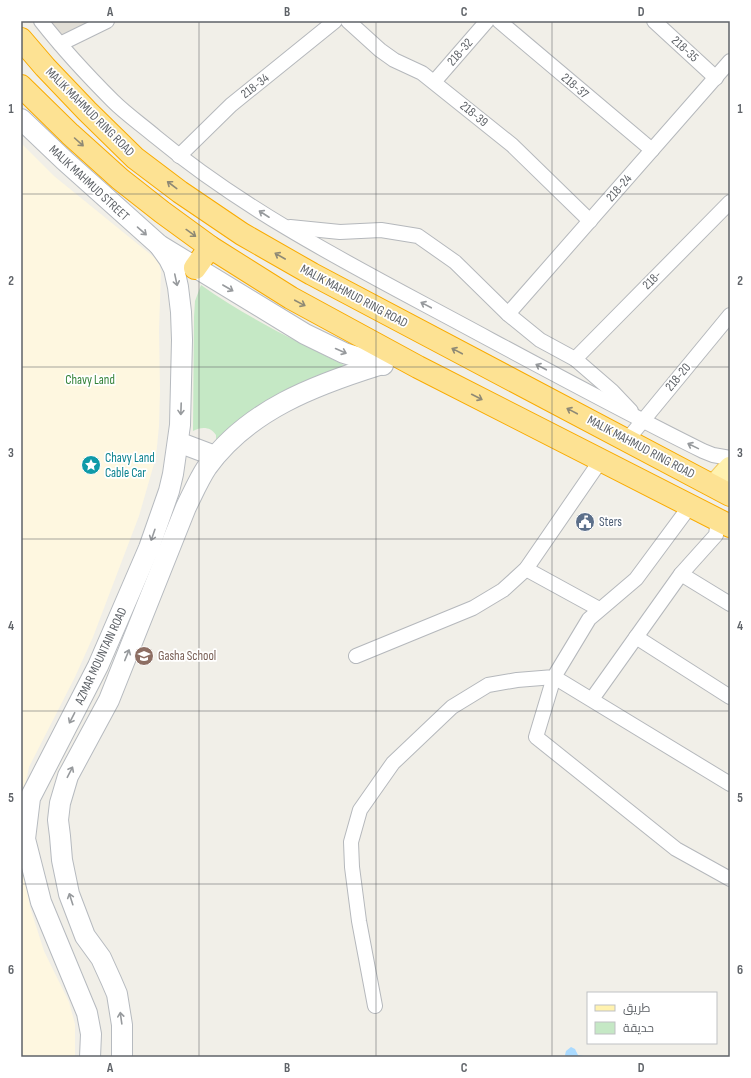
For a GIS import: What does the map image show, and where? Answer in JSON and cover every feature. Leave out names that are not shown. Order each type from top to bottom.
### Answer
[{"type":"highway","name":"MALIK MAHMUD RING ROAD","points":[[21,39],[44,67],[135,158],[180,192],[242,234],[312,274],[722,490]]},
{"type":"highway","name":"MALIK MAHMUD RING ROAD","points":[[21,86],[120,179],[162,212],[210,247],[291,298],[418,366],[724,523]]},
{"type":"highway","points":[[21,100],[54,118]]},
{"type":"highway","points":[[195,268],[210,247]]},
{"type":"main road","name":"MALIK MAHMUD STREET","points":[[21,119],[159,245]]},
{"type":"main road","points":[[159,245],[305,334],[344,353],[379,365],[418,366]]},
{"type":"main road","name":"AZMAR MOUNTAIN ROAD","points":[[90,1057],[91,1034],[87,1013],[41,902],[25,839],[30,798],[98,666],[149,548],[169,491],[178,442],[182,395],[182,340],[180,299],[174,269],[170,259],[159,245]]},
{"type":"main road","name":"AZMAR MOUNTAIN ROAD","points":[[122,1057],[122,1025],[117,994],[101,958],[86,936],[69,894],[62,860],[58,820],[60,804],[68,776],[109,700],[186,507],[200,478],[215,456],[242,429],[275,407],[325,383],[379,365]]},
{"type":"main road","points":[[178,442],[215,456]]},
{"type":"main road","points":[[722,490],[730,468]]},
{"type":"street","points":[[41,21],[60,44],[114,102],[180,156],[221,186],[284,227],[361,271],[641,421],[713,455],[730,458]]},
{"type":"street","points":[[60,44],[107,21]]},
{"type":"street","name":"218-34","points":[[180,156],[231,105],[335,21]]},
{"type":"street","name":"218-39","points":[[348,21],[380,50],[394,60],[422,73],[512,145],[590,221]]},
{"type":"street","name":"218-32","points":[[434,82],[487,21]]},
{"type":"street","name":"218-37","points":[[499,21],[652,150]]},
{"type":"street","name":"218-35","points":[[654,21],[716,78]]},
{"type":"street","name":"218-24","points":[[508,314],[730,61]]},
{"type":"street","name":"218-","points":[[575,358],[730,202]]},
{"type":"street","points":[[284,227],[340,232],[381,230],[418,236],[455,262],[508,314],[540,340],[575,358],[612,391],[641,421]]},
{"type":"street","name":"218-20","points":[[627,440],[641,421],[730,315]]},
{"type":"street","points":[[356,656],[473,608],[502,590],[526,569],[601,460]]},
{"type":"street","points":[[690,506],[636,579],[589,619],[554,677],[536,737],[676,849],[730,879]]},
{"type":"street","points":[[592,699],[680,574],[716,535],[724,523]]},
{"type":"street","points":[[526,569],[599,609]]},
{"type":"street","points":[[680,574],[730,604]]},
{"type":"street","points":[[636,637],[730,697]]},
{"type":"street","points":[[375,1006],[359,921],[352,866],[351,842],[360,810],[393,763],[452,706],[488,685],[517,680],[554,677],[730,784]]},
{"type":"shaded area","points":[[41,21],[107,21],[60,44]]},
{"type":"shaded area","name":"Chavy Land","points":[[21,143],[54,176],[155,258],[161,271],[159,330],[160,391],[156,457],[139,516],[93,637],[75,677],[29,767],[21,805]]},
{"type":"shaded area","points":[[21,856],[30,907],[44,951],[69,1002],[75,1024],[75,1057],[21,1057]]},
{"type":"green space","points":[[201,285],[253,318],[346,366],[216,443],[216,435],[211,430],[202,428],[193,431],[194,317],[195,301]]},
{"type":"water","points":[[571,1047],[575,1049],[578,1055],[584,1057],[567,1057],[565,1055],[566,1051]]},
{"type":"place","name":"Chavy Land Cable Car","points":[[91,465]]},
{"type":"place","name":"Sters","points":[[585,522]]},
{"type":"place","name":"Gasha School","points":[[144,656]]}]
